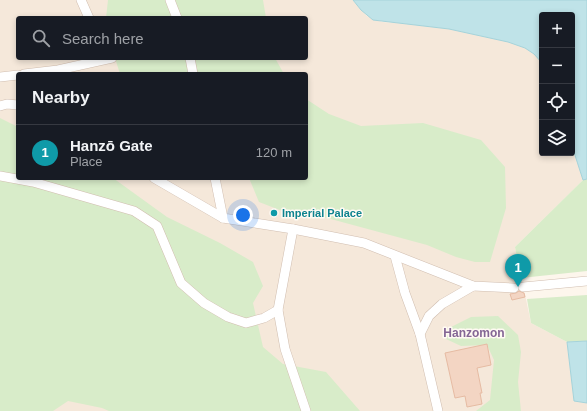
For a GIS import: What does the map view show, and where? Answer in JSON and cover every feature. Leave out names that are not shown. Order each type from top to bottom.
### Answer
[{"type":"lane","points":[[81,0],[88,16]]},
{"type":"lane","points":[[170,0],[176,16]]},
{"type":"lane","points":[[41,72],[58,70],[101,60]]},
{"type":"lane","points":[[190,60],[193,72]]},
{"type":"lane","points":[[0,77],[16,75]]},
{"type":"lane","points":[[0,106],[16,105]]},
{"type":"lane","points":[[0,176],[16,179]]},
{"type":"lane","points":[[22,180],[134,211],[157,226],[181,283],[204,303],[228,317],[246,323],[264,318],[278,310]]},
{"type":"lane","points":[[157,180],[223,218],[293,229],[364,243],[473,286],[518,287],[587,281]]},
{"type":"lane","points":[[215,180],[223,218]]},
{"type":"lane","points":[[293,229],[278,310],[286,348],[306,411]]},
{"type":"lane","points":[[395,256],[405,293],[420,334],[438,411]]},
{"type":"lane","points":[[420,334],[429,316],[442,304],[473,286]]},
{"type":"shaded area","name":"Imperial Palace","points":[[0,0],[353,0],[367,16],[382,22],[449,29],[508,42],[525,48],[534,54],[539,60],[539,156],[575,155],[583,180],[515,247],[531,323],[567,342],[574,401],[587,403],[587,411],[0,411]]},
{"type":"green space","points":[[108,0],[263,0],[266,16],[106,16]]},
{"type":"green space","points":[[116,60],[276,60],[283,72],[119,72]]},
{"type":"green space","points":[[308,100],[329,114],[361,126],[423,123],[481,140],[505,167],[506,208],[490,262],[475,262],[456,257],[427,245],[327,218],[290,214],[259,202],[250,180],[308,180]]},
{"type":"green space","points":[[0,118],[16,126],[16,180],[116,180],[167,217],[220,243],[253,262],[263,286],[253,303],[263,347],[283,364],[326,372],[360,411],[109,411],[102,408],[68,401],[53,411],[0,411]]},
{"type":"green space","points":[[587,179],[587,271],[521,278],[515,247],[583,180]]},
{"type":"green space","points":[[587,295],[587,341],[567,342],[531,323],[527,299]]},
{"type":"green space","points":[[498,316],[518,335],[521,352],[518,382],[521,411],[476,411],[490,400],[494,360],[487,345],[461,346],[446,339],[451,327],[471,317]]},
{"type":"water","points":[[353,0],[587,0],[587,179],[583,180],[575,155],[575,12],[539,12],[539,60],[525,48],[508,42],[449,29],[373,20],[361,10]]},
{"type":"water","points":[[587,341],[587,403],[574,401],[567,342]]},
{"type":"building","points":[[519,291],[524,293],[525,297],[512,300],[510,294]]},
{"type":"building","points":[[487,344],[491,365],[477,368],[482,393],[480,393],[482,404],[467,407],[465,396],[455,398],[445,353]]},
{"type":"place","name":"Imperial Palace","points":[[274,213]]},
{"type":"place","name":"Hanzō Gate","points":[[518,287]]},
{"type":"district","name":"Hanzomon","points":[[474,333]]}]
